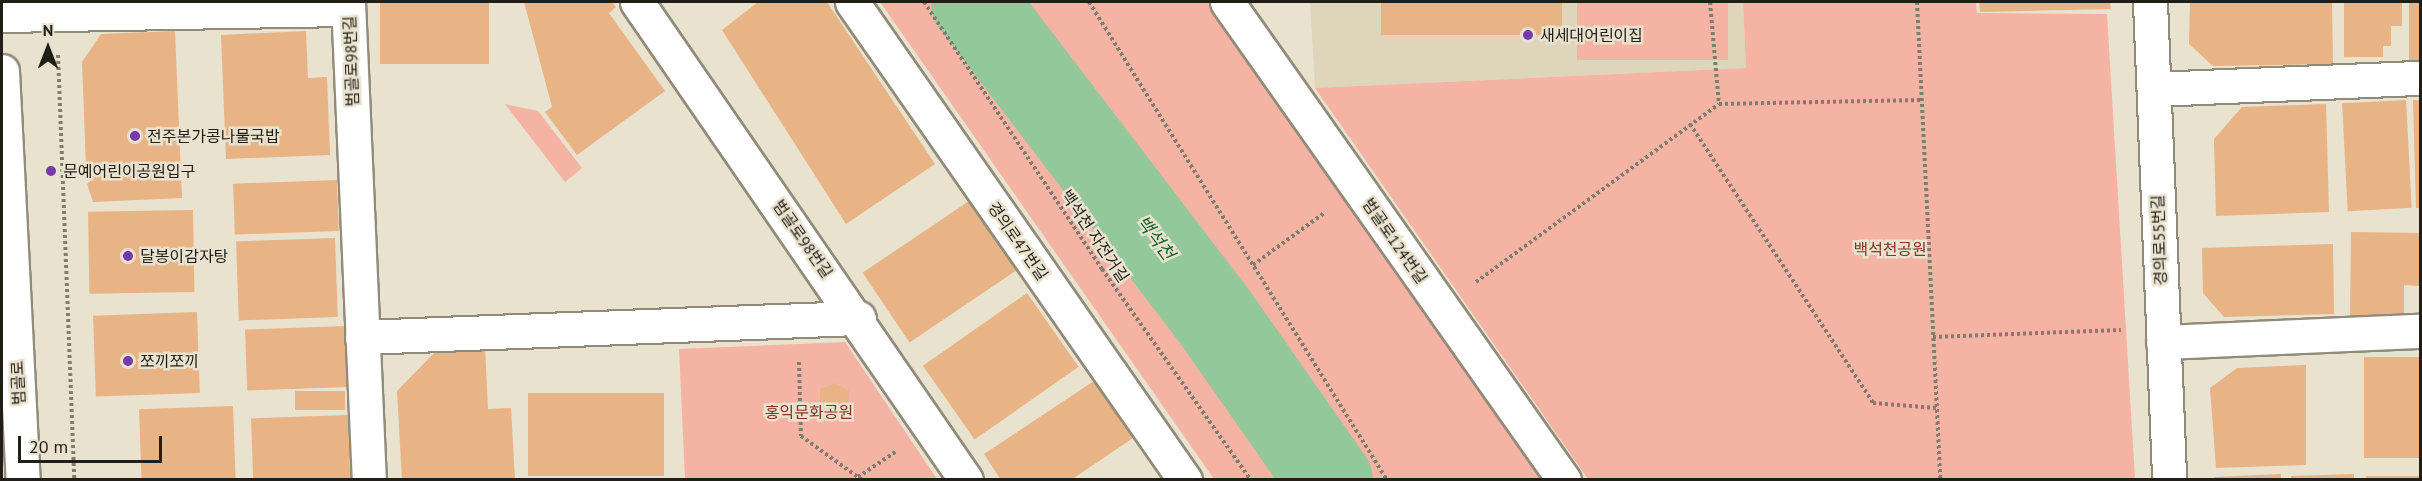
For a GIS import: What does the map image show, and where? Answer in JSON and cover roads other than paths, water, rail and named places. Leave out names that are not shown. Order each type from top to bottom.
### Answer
[{"type":"street","name":"범골로98번길","points":[[637,2],[859,318],[966,480]]},
{"type":"street","name":"경의로47번길","points":[[852,2],[1185,480]]},
{"type":"street","name":"범골로124번길","points":[[1227,2],[1564,480]]},
{"type":"street","name":"경의로55번길","points":[[2150,2],[2169,480]]},
{"type":"street","name":"범골로98번길","points":[[348,5],[369,480]]},
{"type":"street","points":[[2,15],[348,5]]},
{"type":"street","name":"범골로","points":[[2,71],[23,480]]},
{"type":"street","points":[[2154,89],[2421,78]]},
{"type":"street","points":[[362,337],[859,318]]},
{"type":"street","points":[[2163,335],[2421,331]]},
{"type":"waterway","name":"백석천","points":[[974,2],[1212,313],[1329,480]]},
{"type":"place","name":"새세대어린이집","points":[[1528,35]]},
{"type":"place","name":"전주본가콩나물국밥","points":[[135,136]]},
{"type":"place","name":"문예어린이공원입구","points":[[51,171]]},
{"type":"place","name":"달봉이감자탕","points":[[128,256]]},
{"type":"place","name":"쪼끼쪼끼","points":[[128,361]]},
{"type":"park label","name":"백석천공원","points":[[1890,249]]},
{"type":"park label","name":"홍익문화공원","points":[[809,412]]}]
